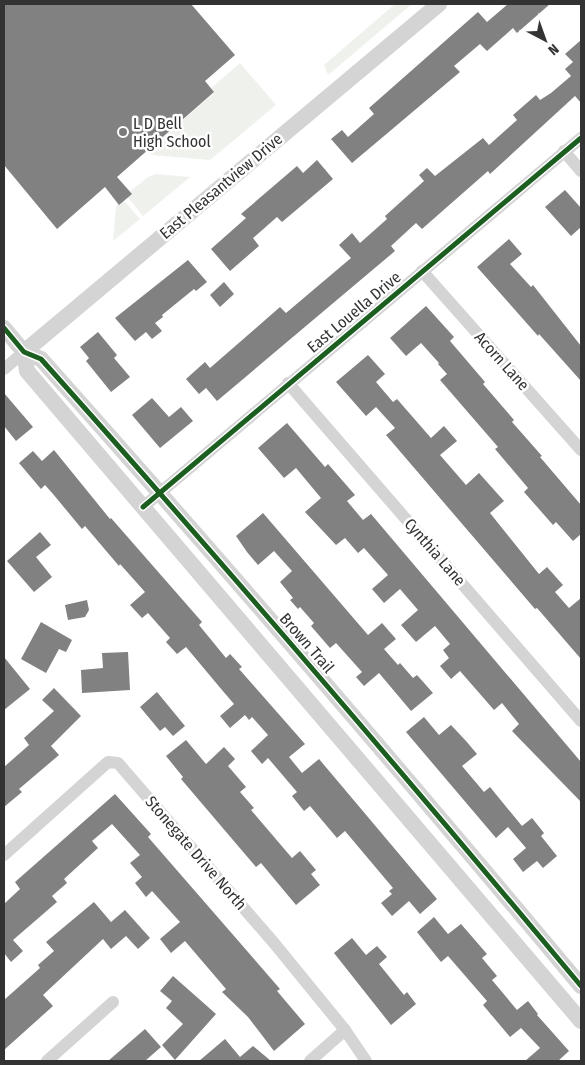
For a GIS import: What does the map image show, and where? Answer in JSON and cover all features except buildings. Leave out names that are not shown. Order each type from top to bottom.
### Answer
[{"type":"street","name":"East Pleasantview Drive","points":[[4,369],[439,4]]},
{"type":"street","name":"East Louella Drive","points":[[143,507],[581,138]]},
{"type":"street","points":[[564,151],[581,171]]},
{"type":"street","name":"Acorn Lane","points":[[422,271],[581,450]]},
{"type":"street","name":"Brown Trail","points":[[4,328],[24,352],[41,359],[160,492],[412,784],[581,986]]},
{"type":"street","name":"Brown Trail","points":[[24,352],[27,371],[581,1021]]},
{"type":"street","name":"Cynthia Lane","points":[[288,383],[581,721]]},
{"type":"street","name":"Stonegate Drive North","points":[[4,855],[108,762],[118,763],[268,935],[344,1030],[366,1061]]},
{"type":"street","points":[[393,800],[412,784]]},
{"type":"street","points":[[47,1061],[113,1002]]},
{"type":"street","points":[[310,1061],[344,1030]]},
{"type":"shaded area","points":[[395,4],[412,4],[328,75],[324,65]]},
{"type":"shaded area","points":[[240,63],[276,105],[210,160],[151,155],[147,151],[214,93],[211,88]]},
{"type":"shaded area","points":[[156,174],[190,177],[143,216],[126,195],[148,177]]},
{"type":"shaded area","points":[[122,198],[140,219],[113,241],[116,206]]},
{"type":"cycle path","points":[[143,507],[581,138]]},
{"type":"cycle path","points":[[4,328],[24,352],[41,359],[178,514],[381,749],[581,986]]},
{"type":"place","name":"L D Bell High School","points":[[123,132]]}]
